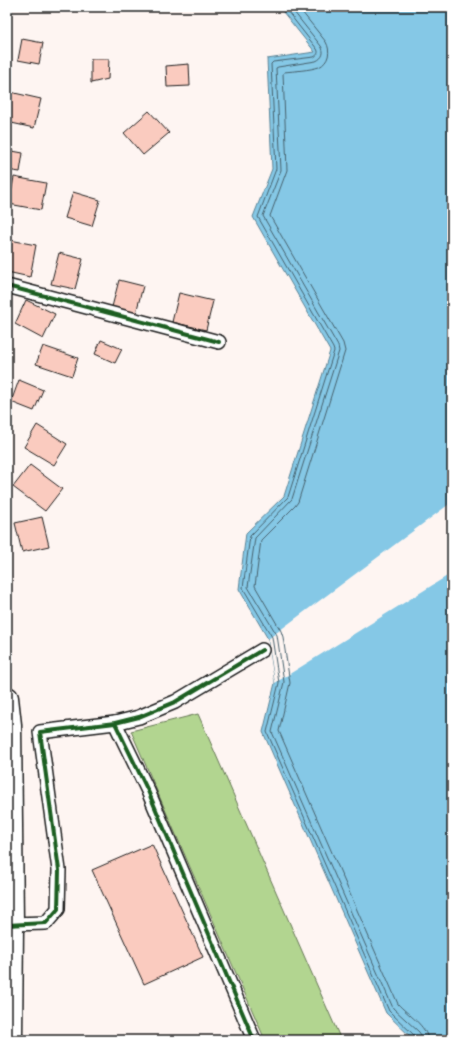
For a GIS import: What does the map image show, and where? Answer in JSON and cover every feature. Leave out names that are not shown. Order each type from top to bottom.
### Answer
[{"type":"highway","points":[[7,698],[10,725],[12,924],[11,1040]]},
{"type":"street","points":[[7,286],[219,342]]},
{"type":"street","points":[[12,924],[46,923],[58,910],[59,870],[40,732],[115,723],[139,717],[175,702],[262,650]]},
{"type":"street","points":[[115,723],[148,791],[254,1040]]},
{"type":"green space","points":[[198,714],[341,1040],[265,1040],[131,731]]},
{"type":"water","points":[[279,7],[452,7],[452,1040],[414,1040],[386,1013],[263,732],[275,683],[268,639],[239,589],[246,533],[284,496],[330,351],[253,217],[272,169],[267,59],[315,52]]},
{"type":"pier","points":[[452,502],[452,573],[275,683],[268,639]]},
{"type":"building","points":[[22,39],[43,43],[39,64],[18,60]]},
{"type":"building","points":[[91,59],[109,59],[108,79],[91,83]]},
{"type":"building","points":[[189,64],[190,86],[167,87],[166,66]]},
{"type":"building","points":[[10,92],[41,99],[34,128],[7,122],[7,107]]},
{"type":"building","points":[[149,111],[169,133],[143,155],[124,133]]},
{"type":"building","points":[[7,150],[23,153],[20,172],[7,170]]},
{"type":"building","points":[[14,177],[46,183],[41,210],[9,204]]},
{"type":"building","points":[[73,192],[100,200],[92,226],[65,218]]},
{"type":"building","points":[[10,240],[36,245],[30,277],[7,272],[7,254]]},
{"type":"building","points":[[59,253],[83,259],[75,289],[51,284]]},
{"type":"building","points":[[119,280],[143,286],[136,313],[112,307]]},
{"type":"building","points":[[179,293],[213,301],[206,330],[172,322]]},
{"type":"building","points":[[26,300],[55,314],[43,339],[15,324]]},
{"type":"building","points":[[101,340],[122,349],[115,363],[95,354]]},
{"type":"building","points":[[43,346],[78,358],[72,376],[36,364]]},
{"type":"building","points":[[19,380],[43,390],[34,411],[11,402]]},
{"type":"building","points":[[37,425],[67,444],[54,465],[24,447]]},
{"type":"building","points":[[30,465],[62,489],[45,511],[13,487]]},
{"type":"building","points":[[42,517],[49,546],[22,552],[15,523]]},
{"type":"building","points":[[152,844],[203,957],[144,984],[92,870]]},
{"type":"cycle path","points":[[7,286],[219,342]]},
{"type":"cycle path","points":[[7,925],[46,923],[58,909],[59,870],[40,732],[115,723],[139,717],[175,702],[262,650]]},
{"type":"cycle path","points":[[115,723],[148,791],[254,1040]]}]
